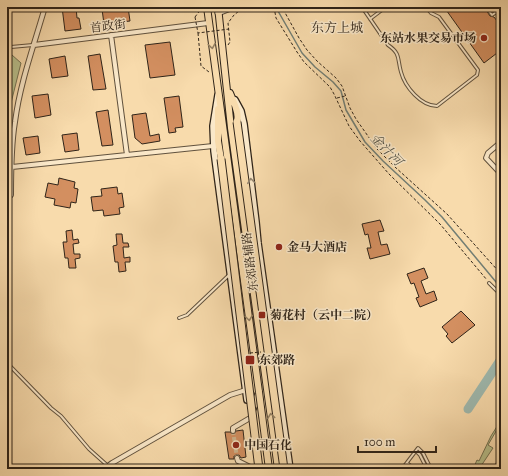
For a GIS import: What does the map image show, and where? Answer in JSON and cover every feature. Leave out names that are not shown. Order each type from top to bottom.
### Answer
[{"type":"highway","points":[[237,122],[284,469]]},
{"type":"highway","points":[[221,159],[258,469]]},
{"type":"main road","points":[[207,7],[269,469]]},
{"type":"main road","points":[[218,10],[231,128],[278,469]]},
{"type":"main road","points":[[217,79],[218,142],[221,159]]},
{"type":"main road","name":"东郊路辅路","points":[[217,79],[218,95],[213,126],[213,146],[242,368],[258,469]]},
{"type":"main road","points":[[226,79],[237,114],[237,122]]},
{"type":"main road","name":"东郊路辅路","points":[[226,79],[241,111],[244,124],[258,243],[290,469]]},
{"type":"main road","points":[[250,418],[259,392]]},
{"type":"street","points":[[7,198],[11,195],[12,140],[15,120],[24,78],[45,7]]},
{"type":"street","points":[[218,10],[233,7]]},
{"type":"street","name":"首政街","points":[[34,45],[208,23]]},
{"type":"street","points":[[111,35],[127,155]]},
{"type":"street","points":[[501,142],[488,153],[486,158],[501,174]]},
{"type":"street","points":[[12,168],[213,146]]},
{"type":"street","points":[[108,468],[230,395],[246,390]]},
{"type":"street","points":[[234,431],[234,428],[250,418]]},
{"type":"street","points":[[237,458],[238,461],[254,469]]},
{"type":"street","points":[[496,469],[501,459]]},
{"type":"lane","points":[[362,7],[388,44],[399,56],[404,80],[415,95],[430,106],[437,106],[478,76],[478,70],[439,17],[431,13],[426,7]]},
{"type":"lane","points":[[370,19],[386,7]]},
{"type":"lane","points":[[486,7],[492,15],[501,9]]},
{"type":"lane","points":[[11,47],[34,45]]},
{"type":"lane","points":[[179,318],[187,315],[230,274]]},
{"type":"lane","points":[[489,283],[501,295]]},
{"type":"lane","points":[[7,365],[10,366],[51,408],[61,416],[89,449],[108,468]]},
{"type":"lane","points":[[402,469],[418,448],[423,453],[431,469]]},
{"type":"lane","points":[[416,451],[420,455],[427,469]]},
{"type":"lane","points":[[407,463],[415,469]]},
{"type":"path","points":[[202,7],[195,17],[201,66],[217,79]]},
{"type":"path","points":[[230,42],[228,23],[230,19],[244,7]]},
{"type":"path","points":[[274,7],[276,18],[297,52],[304,62],[330,87],[349,126],[360,141],[389,174],[440,224],[489,283]]},
{"type":"path","points":[[279,7],[283,9],[307,50],[336,78],[342,86],[350,108],[356,119],[377,149],[394,167],[447,214],[501,274]]},
{"type":"path","points":[[198,33],[229,29]]},
{"type":"path","points":[[337,99],[345,96]]},
{"type":"path","points":[[247,354],[261,352]]},
{"type":"green space","points":[[12,55],[21,63],[7,119],[7,56]]},
{"type":"green space","points":[[501,420],[501,427],[499,426],[488,445],[493,448],[479,469],[473,469],[477,460],[479,461],[491,436]]},
{"type":"building","points":[[62,7],[76,7],[77,18],[79,18],[81,29],[65,31]]},
{"type":"building","points":[[128,7],[130,21],[104,24],[102,9]]},
{"type":"building","name":"东站水果交易市场","points":[[444,7],[484,7],[490,16],[494,17],[501,26],[501,50],[484,63]]},
{"type":"building","points":[[170,42],[175,75],[150,78],[145,45]]},
{"type":"building","points":[[100,54],[106,89],[93,90],[88,56]]},
{"type":"building","points":[[65,56],[68,76],[52,78],[49,59]]},
{"type":"building","points":[[48,94],[51,115],[35,118],[32,96]]},
{"type":"building","points":[[179,96],[183,127],[175,128],[176,132],[169,133],[164,98]]},
{"type":"building","points":[[108,110],[113,145],[102,146],[96,112]]},
{"type":"building","points":[[146,113],[150,136],[159,134],[160,141],[142,144],[135,138],[132,115]]},
{"type":"building","points":[[77,133],[79,150],[65,152],[62,135]]},
{"type":"building","points":[[38,136],[40,153],[26,155],[23,138]]},
{"type":"building","points":[[59,178],[75,182],[74,188],[78,189],[76,203],[71,202],[70,208],[54,205],[55,199],[45,197],[48,183],[58,185]]},
{"type":"building","points":[[117,187],[118,194],[122,193],[124,207],[119,208],[120,214],[104,216],[103,210],[93,211],[91,197],[102,196],[101,189]]},
{"type":"building","points":[[380,220],[384,231],[378,232],[381,245],[387,244],[390,254],[370,259],[367,248],[371,248],[368,234],[365,235],[362,224]]},
{"type":"building","points":[[72,230],[73,240],[78,239],[79,243],[73,244],[74,254],[80,254],[80,258],[75,259],[76,268],[69,268],[68,258],[65,258],[63,242],[67,242],[66,231]]},
{"type":"building","points":[[116,234],[122,234],[123,243],[128,243],[129,247],[123,247],[124,258],[130,257],[130,262],[125,262],[126,271],[119,272],[118,262],[115,262],[113,246],[117,245]]},
{"type":"building","points":[[424,268],[428,278],[421,281],[426,294],[434,291],[437,300],[420,307],[416,298],[419,297],[414,283],[411,284],[407,274]]},
{"type":"building","points":[[461,311],[475,325],[452,343],[446,336],[448,334],[442,327]]},
{"type":"building","name":"中国石化","points":[[243,430],[246,457],[241,458],[239,455],[236,455],[234,456],[234,459],[229,459],[225,432],[230,432],[233,434],[236,431]]},
{"type":"waterway","name":"金汁河","points":[[278,11],[302,53],[341,91],[346,110],[365,142],[442,217],[501,288]]},
{"type":"waterway","points":[[468,409],[501,359]]},
{"type":"tunnel","points":[[233,431],[237,458]]},
{"type":"place","name":"东站水果交易市场","points":[[484,38]]},
{"type":"place","name":"金马大酒店","points":[[279,247]]},
{"type":"place","name":"菊花村（云中二院）","points":[[262,315]]},
{"type":"place","name":"东郊路","points":[[250,360]]},
{"type":"place","name":"中国石化","points":[[236,445]]},
{"type":"district","name":"东方上城","points":[[337,27]]}]
